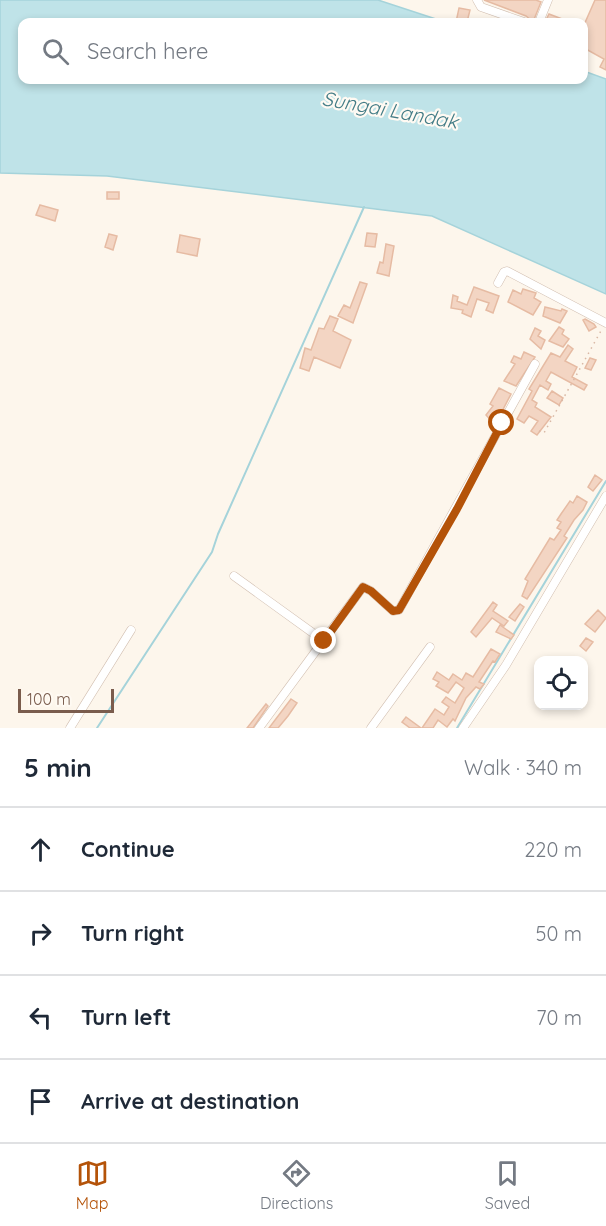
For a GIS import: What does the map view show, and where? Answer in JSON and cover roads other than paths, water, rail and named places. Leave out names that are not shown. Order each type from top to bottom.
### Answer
[{"type":"street","points":[[477,0],[482,7],[513,18]]},
{"type":"street","points":[[541,18],[548,0]]},
{"type":"street","points":[[498,283],[507,271],[606,323]]},
{"type":"street","points":[[259,728],[363,587],[371,591],[393,611],[399,610],[536,364]]},
{"type":"street","points":[[463,728],[506,665],[606,496]]},
{"type":"street","points":[[234,576],[324,641]]},
{"type":"street","points":[[70,728],[131,630]]},
{"type":"street","points":[[371,728],[430,647]]},
{"type":"water","name":"Sungai Landak","points":[[0,0],[378,0],[433,18],[18,18],[18,84],[588,84],[588,72],[606,79],[606,294],[432,216],[107,176],[0,173]]},
{"type":"waterway","points":[[97,728],[212,552],[364,207]]},
{"type":"waterway","points":[[457,728],[606,481]]}]
